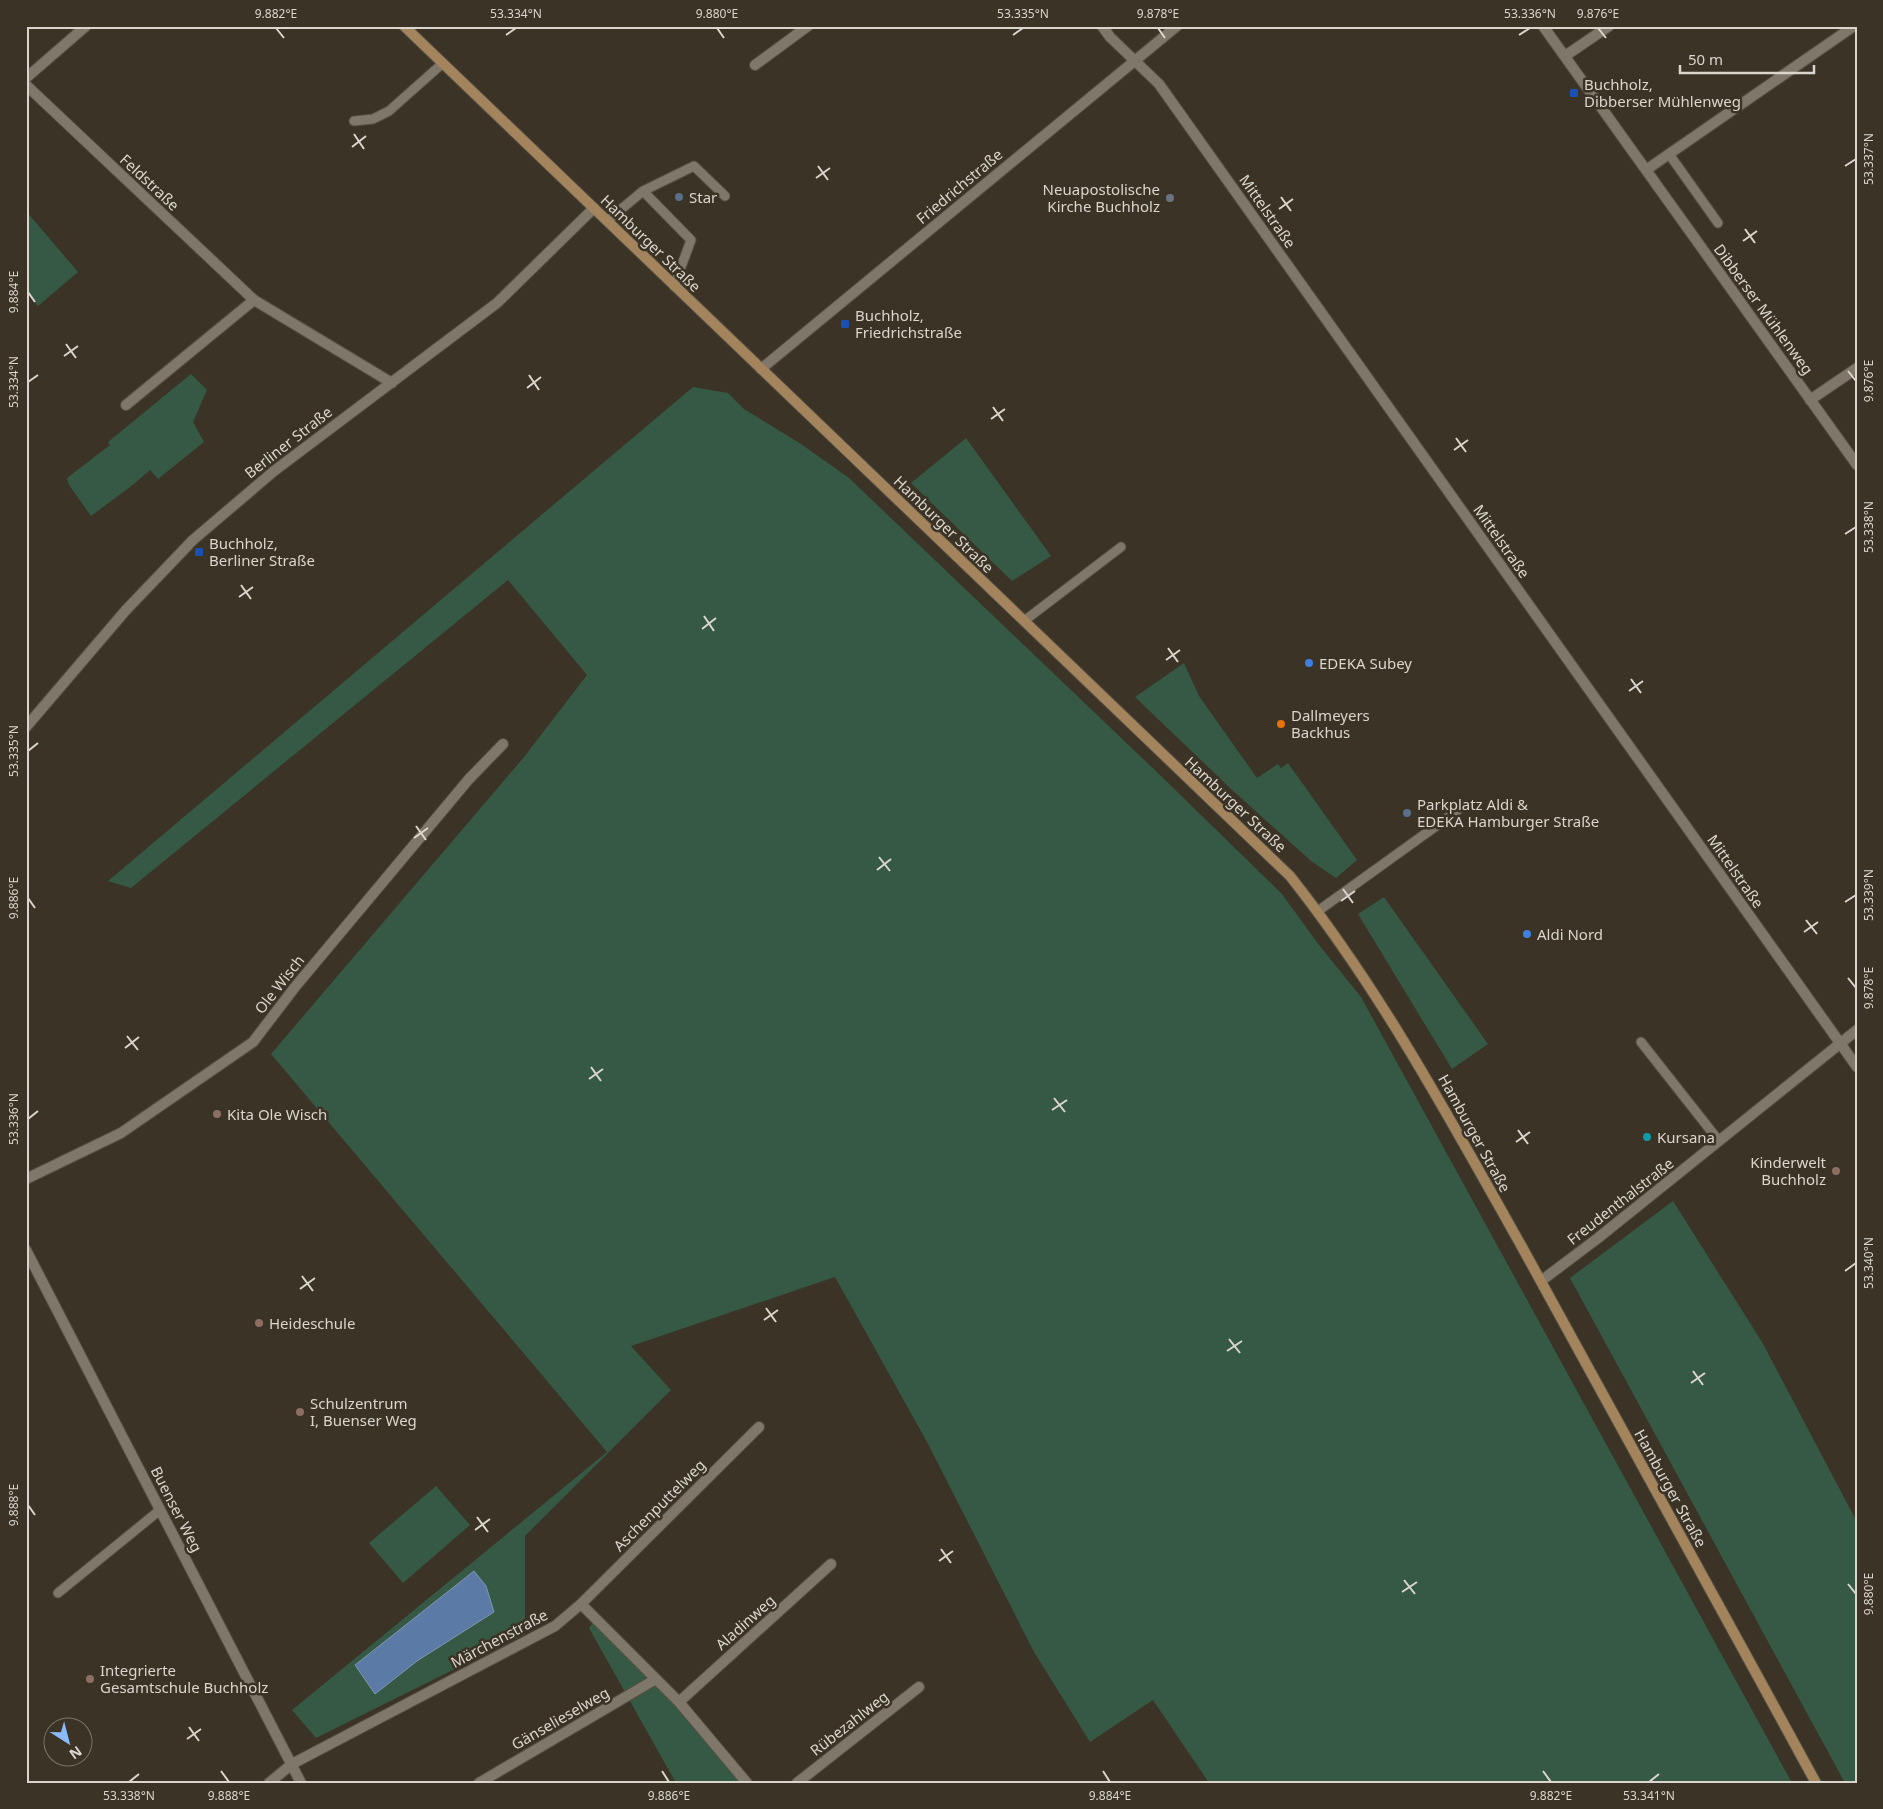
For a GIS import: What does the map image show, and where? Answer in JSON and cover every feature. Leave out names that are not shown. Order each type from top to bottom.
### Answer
[{"type":"main road","name":"Hamburger Straße","points":[[404,26],[1290,876],[1356,963],[1431,1086],[1541,1281],[1816,1783]]},
{"type":"street","points":[[26,78],[86,26]]},
{"type":"street","points":[[755,66],[808,26]]},
{"type":"street","name":"Mittelstraße","points":[[1102,26],[1110,37],[1159,84],[1857,1067]]},
{"type":"street","name":"Friedrichstraße","points":[[761,369],[1176,26]]},
{"type":"street","name":"Dibberser Mühlenweg","points":[[1544,26],[1857,464]]},
{"type":"street","points":[[1565,56],[1609,26]]},
{"type":"street","points":[[1646,170],[1854,26]]},
{"type":"street","name":"Feldstraße","points":[[26,85],[254,300],[392,382]]},
{"type":"street","name":"Berliner Straße","points":[[26,727],[126,610],[193,540],[274,471],[497,302],[594,208]]},
{"type":"street","points":[[126,405],[254,300]]},
{"type":"street","points":[[1810,400],[1857,368]]},
{"type":"street","name":"Ole Wisch","points":[[26,1179],[121,1133],[253,1042],[302,979],[470,779],[503,744]]},
{"type":"street","name":"Freudenthalstraße","points":[[1541,1281],[1598,1238],[1857,1030]]},
{"type":"street","name":"Buenser Weg","points":[[26,1250],[301,1783]]},
{"type":"street","name":"Aschenputtelweg","points":[[581,1604],[759,1427]]},
{"type":"street","name":"Aladinweg","points":[[679,1702],[830,1564]]},
{"type":"street","points":[[581,1604],[679,1702],[747,1783]]},
{"type":"street","name":"Märchenstraße","points":[[270,1783],[292,1764],[555,1626],[581,1604]]},
{"type":"street","name":"Gänselieselweg","points":[[480,1783],[656,1679]]},
{"type":"street","name":"Rübezahlweg","points":[[797,1783],[919,1687]]},
{"type":"lane","points":[[354,120],[374,119],[389,111],[443,63]]},
{"type":"lane","points":[[1669,154],[1718,223]]},
{"type":"lane","points":[[607,221],[643,192],[694,166],[725,196]]},
{"type":"lane","points":[[643,192],[691,240],[674,286]]},
{"type":"lane","points":[[1024,621],[1121,547]]},
{"type":"lane","points":[[1318,911],[1457,811]]},
{"type":"lane","points":[[1642,1042],[1719,1140]]},
{"type":"lane","points":[[58,1593],[160,1510]]},
{"type":"green space","points":[[26,211],[78,272],[38,306],[26,293]]},
{"type":"green space","points":[[191,374],[207,390],[193,422],[204,442],[158,479],[150,470],[91,516],[69,485],[67,478],[110,445],[108,442]]},
{"type":"green space","points":[[693,387],[728,393],[744,409],[801,444],[849,478],[1282,894],[1319,945],[1361,997],[1792,1783],[1209,1783],[1153,1700],[1090,1742],[1034,1652],[927,1442],[835,1277],[631,1346],[671,1390],[525,1536],[525,1634],[316,1738],[292,1710],[607,1452],[271,1054],[524,757],[587,675],[508,580],[131,888],[108,881]]},
{"type":"green space","points":[[966,438],[1051,556],[1012,581],[911,483]]},
{"type":"green space","points":[[1184,663],[1199,696],[1257,778],[1278,764],[1281,768],[1288,763],[1357,860],[1336,878],[1311,861],[1231,789],[1135,697]]},
{"type":"green space","points":[[1384,897],[1488,1044],[1452,1069],[1358,914]]},
{"type":"green space","points":[[1673,1201],[1762,1342],[1857,1522],[1857,1783],[1845,1783],[1570,1278]]},
{"type":"green space","points":[[436,1486],[470,1525],[403,1583],[369,1543]]},
{"type":"green space","points":[[596,1619],[656,1679],[747,1783],[676,1783],[589,1628]]},
{"type":"water","points":[[474,1571],[486,1586],[494,1612],[417,1661],[375,1694],[355,1665]]},
{"type":"place","name":"Buchholz, Dibberser Mühlenweg","points":[[1574,93]]},
{"type":"place","name":"Star","points":[[679,197]]},
{"type":"place","name":"Neuapostolische Kirche Buchholz","points":[[1170,198]]},
{"type":"place","name":"Buchholz, Friedrichstraße","points":[[845,324]]},
{"type":"place","name":"Buchholz, Berliner Straße","points":[[199,552]]},
{"type":"place","name":"EDEKA Subey","points":[[1309,663]]},
{"type":"place","name":"Dallmeyers Backhus","points":[[1281,724]]},
{"type":"place","name":"Parkplatz Aldi & EDEKA Hamburger Straße","points":[[1407,813]]},
{"type":"place","name":"Aldi Nord","points":[[1527,934]]},
{"type":"place","name":"Kita Ole Wisch","points":[[217,1114]]},
{"type":"place","name":"Kursana","points":[[1647,1137]]},
{"type":"place","name":"Kinderwelt Buchholz","points":[[1836,1171]]},
{"type":"place","name":"Heideschule","points":[[259,1323]]},
{"type":"place","name":"Schulzentrum I, Buenser Weg","points":[[300,1412]]},
{"type":"place","name":"Integrierte Gesamtschule Buchholz","points":[[90,1679]]}]
